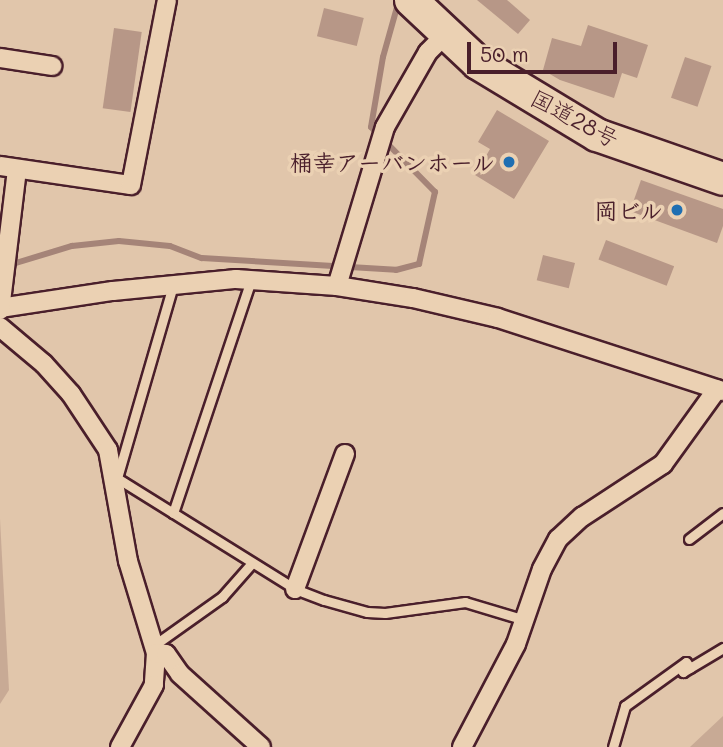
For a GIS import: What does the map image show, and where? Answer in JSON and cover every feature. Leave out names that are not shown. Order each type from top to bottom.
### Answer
[{"type":"highway","name":"国道28号","points":[[413,2],[478,63],[597,135],[723,179]]},
{"type":"street","points":[[167,0],[131,185],[9,167],[0,309],[173,285],[251,280],[338,286],[413,298],[498,317],[720,390],[663,464],[582,517],[558,539],[542,569],[526,620],[461,747]]},
{"type":"street","points":[[338,286],[373,156],[384,127],[428,52],[446,34]]},
{"type":"street","points":[[0,58],[52,66]]},
{"type":"street","points":[[0,327],[44,364],[71,394],[108,450],[116,482],[128,561],[155,649],[154,685],[120,747]]},
{"type":"street","points":[[295,589],[345,454]]},
{"type":"street","points":[[155,649],[166,654],[180,674],[261,747]]},
{"type":"lane","points":[[173,513],[251,280]]},
{"type":"lane","points":[[173,285],[116,482],[173,513],[295,589],[367,612],[385,613],[465,602],[526,620]]},
{"type":"lane","points":[[689,539],[723,513]]},
{"type":"lane","points":[[155,649],[222,597],[252,563]]},
{"type":"lane","points":[[613,747],[625,706],[680,667],[683,672],[723,648]]},
{"type":"shaded area","points":[[0,519],[9,690],[0,704]]},
{"type":"shaded area","points":[[723,716],[723,747],[690,747]]},
{"type":"building","points":[[477,0],[507,0],[530,20],[518,34]]},
{"type":"building","points":[[324,8],[364,18],[357,46],[317,36]]},
{"type":"building","points":[[588,25],[648,45],[637,78],[622,73],[614,98],[560,80],[543,70],[552,38],[581,46]]},
{"type":"building","points":[[114,28],[142,32],[130,112],[103,108]]},
{"type":"building","points":[[685,57],[711,66],[697,107],[671,98]]},
{"type":"building","name":"桶幸アーバンホール","points":[[497,110],[549,141],[514,199],[475,175],[490,149],[478,142]]},
{"type":"building","name":"岡ビル","points":[[641,180],[723,209],[723,226],[717,243],[630,211]]},
{"type":"building","points":[[606,240],[674,266],[667,286],[598,260]]},
{"type":"building","points":[[543,255],[575,263],[569,288],[537,280]]},
{"type":"waterway","points":[[6,266],[72,246],[119,241],[170,246],[202,258],[396,270],[419,264],[435,192],[371,127],[383,57],[399,0]]},
{"type":"place","name":"桶幸アーバンホール","points":[[509,162]]},
{"type":"place","name":"岡ビル","points":[[677,210]]}]
